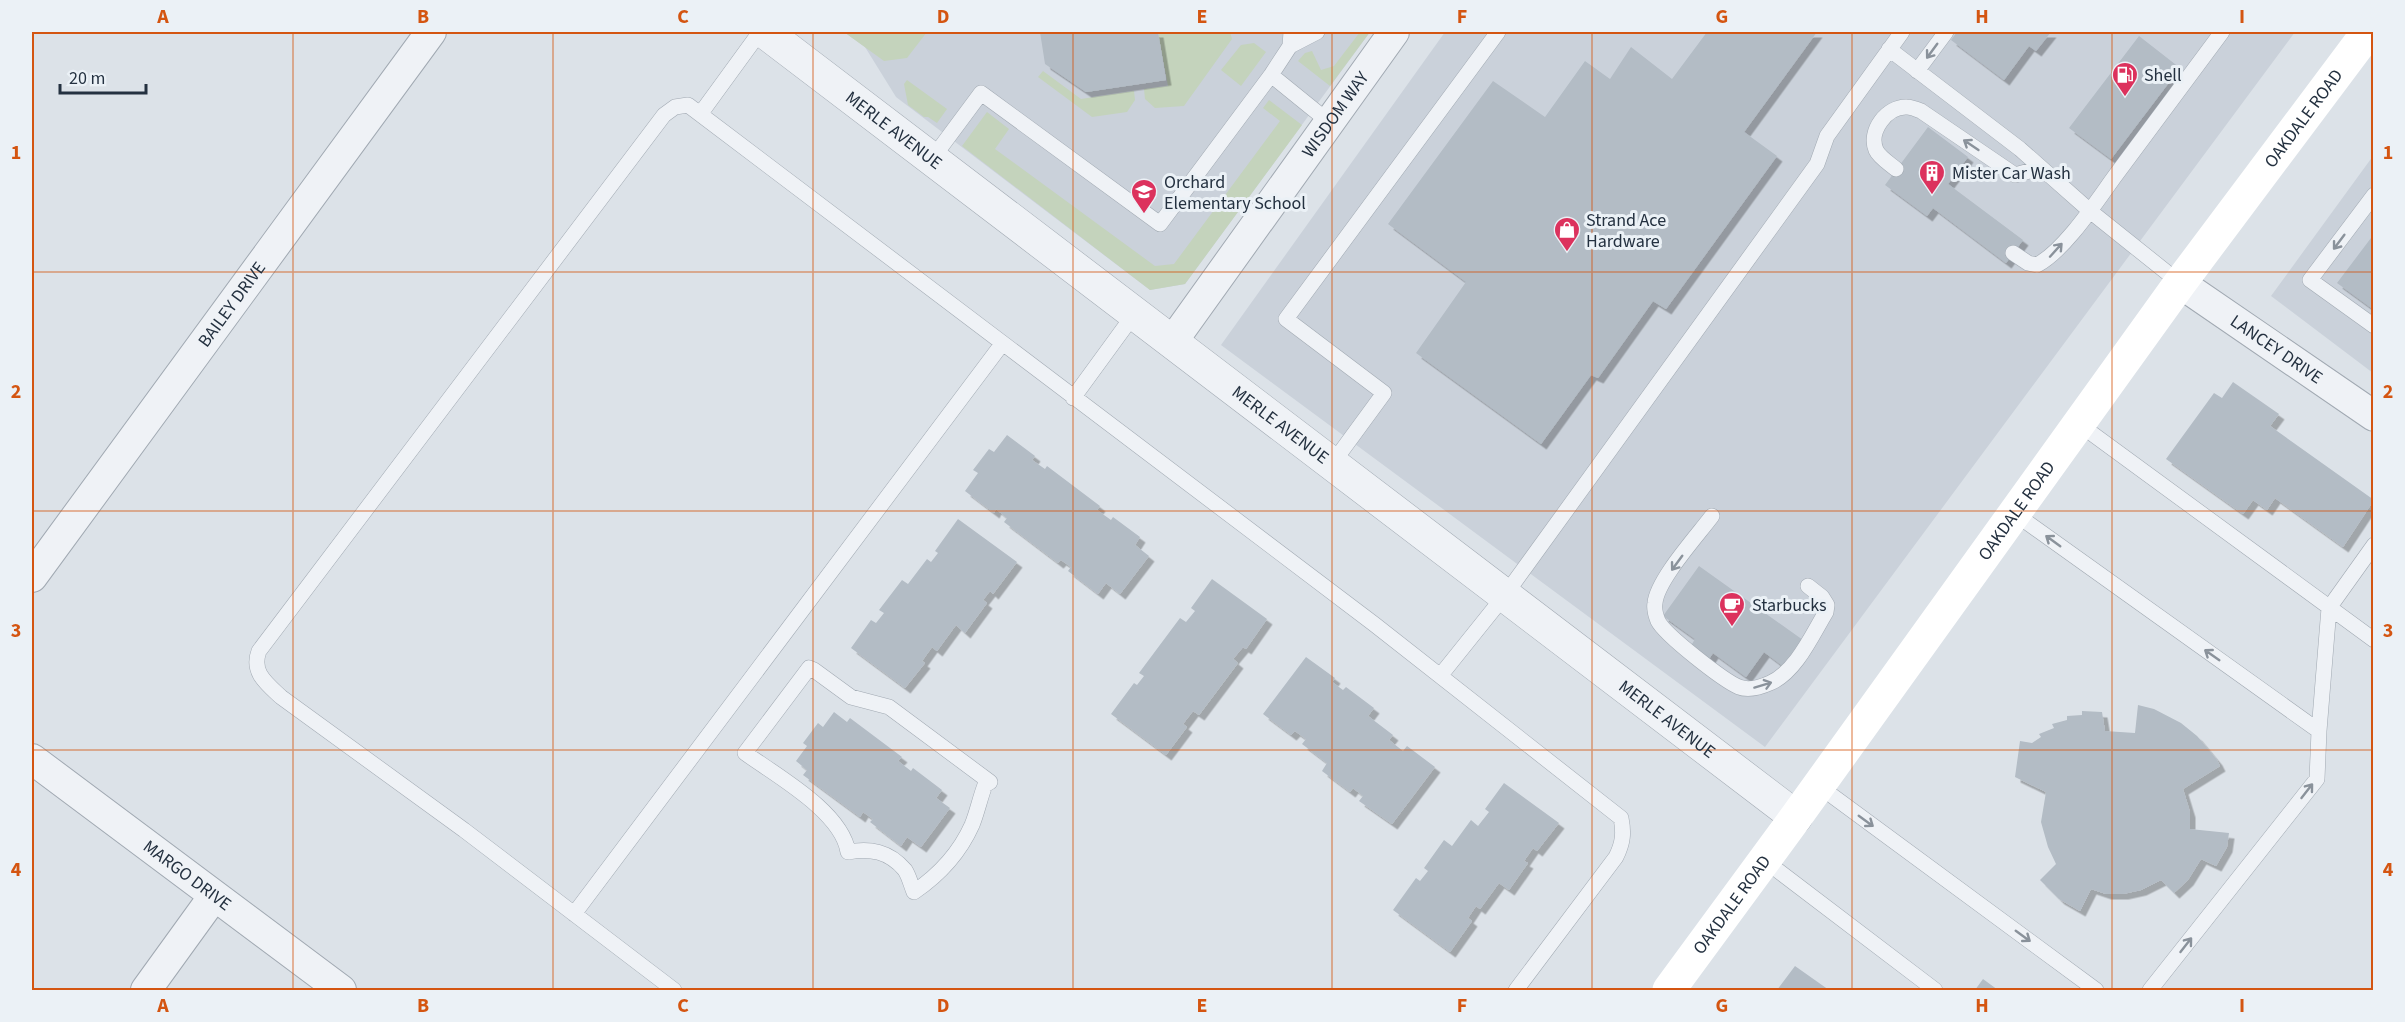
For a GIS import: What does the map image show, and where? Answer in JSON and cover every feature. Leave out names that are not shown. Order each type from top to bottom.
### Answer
[{"type":"main road","name":"OAKDALE ROAD","points":[[1668,990],[1819,786],[2180,283],[2368,32]]},
{"type":"street","name":"BAILEY DRIVE","points":[[32,577],[431,32]]},
{"type":"street","name":"MERLE AVENUE","points":[[765,32],[1796,817]]},
{"type":"street","name":"WISDOM WAY","points":[[1172,342],[1394,32]]},
{"type":"street","name":"LANCEY DRIVE","points":[[2180,283],[2373,416]]},
{"type":"street","name":"MARGO DRIVE","points":[[32,759],[341,990]]},
{"type":"street","points":[[146,990],[214,896]]},
{"type":"lane","points":[[701,113],[760,32]]},
{"type":"lane","points":[[932,159],[981,93],[1160,224],[1271,75],[1291,39],[1317,32]]},
{"type":"lane","points":[[1332,464],[1384,393],[1286,319],[1498,32]]},
{"type":"lane","points":[[1440,676],[1505,596],[1817,164],[1827,136],[1902,32]]},
{"type":"lane","points":[[1917,71],[1946,32]]},
{"type":"lane","points":[[2013,253],[2028,263],[2037,265],[2051,255],[2090,211],[2222,32]]},
{"type":"lane","points":[[1889,49],[2020,149],[2090,211],[2180,283]]},
{"type":"lane","points":[[1271,75],[1329,122]]},
{"type":"lane","points":[[674,990],[464,830],[281,696],[257,672],[256,660],[265,642],[664,115],[675,107],[688,105],[1440,676],[1620,818],[1624,832],[1622,845],[1616,857],[1516,990]]},
{"type":"lane","points":[[1896,169],[1877,153],[1873,141],[1875,129],[1894,109],[1907,107],[1920,111],[2015,175],[2040,168]]},
{"type":"lane","points":[[2373,195],[2310,280],[2373,326]]},
{"type":"lane","points":[[1073,398],[1135,314]]},
{"type":"lane","points":[[574,914],[1002,344]]},
{"type":"lane","points":[[2079,424],[2373,640]]},
{"type":"lane","points":[[2014,513],[2319,731]]},
{"type":"lane","points":[[1712,516],[1664,580],[1657,593],[1654,606],[1659,622],[1671,637],[1731,683],[1751,689],[1763,686],[1773,682],[1793,665],[1826,612],[1827,605],[1822,597],[1808,586]]},
{"type":"lane","points":[[2150,990],[2317,779],[2329,608],[2373,545]]},
{"type":"lane","points":[[809,668],[814,670],[851,697],[889,707],[990,782],[985,785],[973,823],[963,843],[942,870],[914,892],[906,871],[893,860],[880,853],[863,849],[848,852],[846,840],[835,824],[818,807],[745,753],[809,668]]},
{"type":"lane","points":[[1819,786],[2096,990]]},
{"type":"lane","points":[[1764,860],[1935,990]]},
{"type":"shaded area","name":"Orchard Elementary School","points":[[844,32],[1370,32],[1185,284],[1150,290],[896,97],[865,47]]},
{"type":"shaded area","points":[[1445,32],[2295,32],[1765,747],[1221,345]]},
{"type":"shaded area","points":[[2373,156],[2373,373],[2271,296]]},
{"type":"green space","points":[[844,32],[927,32],[907,58],[884,61]]},
{"type":"green space","points":[[1158,32],[1230,32],[1232,39],[1184,106],[1155,108],[1145,99],[1144,89],[1168,86]]},
{"type":"green space","points":[[1360,32],[1370,32],[1330,86],[1298,61],[1305,53],[1312,51],[1321,70],[1334,66]]},
{"type":"green space","points":[[1254,43],[1266,52],[1241,86],[1221,70],[1241,45]]},
{"type":"green space","points":[[1043,71],[1081,99],[1134,91],[1135,100],[1127,112],[1092,117],[1038,77]]},
{"type":"green space","points":[[907,80],[947,109],[937,123],[908,105],[904,84]]},
{"type":"green space","points":[[1269,100],[1302,125],[1185,284],[1150,290],[962,146],[987,112],[1009,129],[995,149],[1155,266],[1174,264],[1280,121],[1263,108]]},
{"type":"building","points":[[1040,32],[1158,32],[1166,80],[1086,92],[1045,64]]},
{"type":"building","name":"Strand Ace Hardware","points":[[1707,32],[1817,32],[1744,132],[1777,156],[1666,309],[1653,301],[1598,378],[1591,375],[1541,444],[1416,353],[1466,282],[1388,224],[1493,81],[1545,117],[1585,61],[1610,79],[1631,47],[1672,79]]},
{"type":"building","points":[[1957,32],[2051,32],[2036,51],[2029,46],[2004,80],[1951,40]]},
{"type":"building","name":"Shell","points":[[2139,36],[2180,68],[2111,159],[2069,128]]},
{"type":"building","name":"Mister Car Wash","points":[[1928,127],[1968,157],[1948,184],[2023,240],[2006,263],[1933,208],[1927,216],[1885,185]]},
{"type":"building","points":[[2374,234],[2374,310],[2337,283]]},
{"type":"building","points":[[2233,382],[2279,414],[2270,426],[2374,500],[2343,547],[2275,498],[2267,510],[2253,500],[2243,514],[2166,459],[2214,393],[2222,398]]},
{"type":"building","points":[[1007,435],[1035,456],[1032,460],[1045,469],[1047,466],[1100,506],[1097,510],[1111,520],[1113,517],[1140,537],[1135,545],[1149,556],[1120,594],[1106,583],[1098,594],[1068,571],[1071,567],[1061,560],[1058,563],[1004,522],[1007,518],[996,509],[994,513],[965,491],[978,473],[973,470],[989,449],[994,452]]},
{"type":"building","points":[[958,519],[1017,562],[993,594],[990,591],[983,600],[987,603],[965,633],[956,625],[937,651],[932,647],[922,661],[925,663],[905,688],[851,648],[871,620],[876,623],[884,613],[879,610],[902,580],[908,584],[927,559],[931,562],[938,553],[935,551]]},
{"type":"building","name":"Starbucks","points":[[1699,566],[1803,640],[1784,667],[1764,652],[1746,677],[1713,653],[1707,662],[1689,649],[1695,639],[1663,616]]},
{"type":"building","points":[[1212,579],[1267,619],[1246,649],[1243,647],[1233,659],[1238,663],[1199,715],[1193,711],[1183,724],[1187,727],[1166,755],[1111,714],[1134,683],[1137,685],[1144,676],[1139,673],[1180,618],[1186,622],[1195,611],[1191,608]]},
{"type":"building","points":[[1306,657],[1335,678],[1332,682],[1343,690],[1346,687],[1374,708],[1368,716],[1393,735],[1389,740],[1403,751],[1407,746],[1435,767],[1392,824],[1359,801],[1363,796],[1353,788],[1350,792],[1322,771],[1327,763],[1302,744],[1306,739],[1295,731],[1291,735],[1263,714]]},
{"type":"building","points":[[2138,705],[2154,709],[2181,723],[2197,736],[2217,760],[2220,766],[2183,789],[2190,812],[2190,829],[2229,833],[2227,847],[2216,866],[2201,859],[2188,880],[2174,893],[2161,880],[2141,890],[2123,894],[2106,894],[2091,889],[2080,911],[2059,899],[2040,880],[2056,864],[2048,847],[2041,822],[2046,792],[2015,777],[2020,741],[2032,743],[2041,737],[2039,734],[2054,728],[2052,724],[2067,720],[2067,716],[2082,715],[2082,711],[2102,712],[2105,731],[2135,733]]},
{"type":"building","points":[[834,712],[847,722],[850,718],[902,757],[898,761],[911,771],[913,768],[942,790],[936,798],[950,808],[921,847],[907,837],[901,846],[870,822],[873,819],[863,812],[860,817],[803,775],[807,770],[796,761],[807,746],[803,743],[818,723],[823,727]]},
{"type":"building","points":[[1504,783],[1559,823],[1537,851],[1533,848],[1524,861],[1528,863],[1509,890],[1499,883],[1480,909],[1476,906],[1468,918],[1472,921],[1450,952],[1393,910],[1416,878],[1420,881],[1428,871],[1424,868],[1444,840],[1452,846],[1471,820],[1478,826],[1489,812],[1485,809]]},
{"type":"building","points":[[1795,966],[1829,990],[1777,990]]},
{"type":"building","points":[[1983,979],[1998,990],[1975,990]]},
{"type":"place","name":"Shell","points":[[2125,98]]},
{"type":"place","name":"Mister Car Wash","points":[[1932,196]]},
{"type":"place","name":"Orchard Elementary School","points":[[1144,215]]},
{"type":"place","name":"Strand Ace Hardware","points":[[1567,253]]},
{"type":"place","name":"Starbucks","points":[[1732,628]]}]
